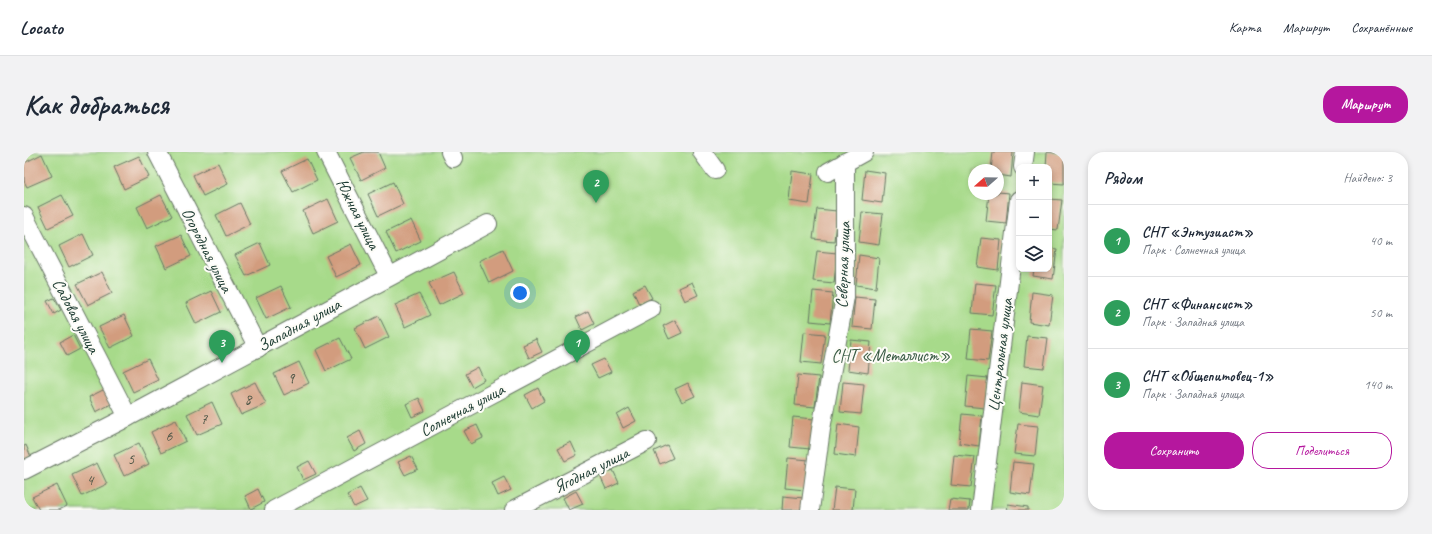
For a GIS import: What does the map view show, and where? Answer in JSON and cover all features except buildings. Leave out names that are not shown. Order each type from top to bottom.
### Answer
[{"type":"street","name":"Огородная улица","points":[[156,152],[258,348]]},
{"type":"street","name":"Южная улица","points":[[326,152],[389,276]]},
{"type":"street","points":[[702,152],[715,170]]},
{"type":"street","points":[[828,172],[864,152]]},
{"type":"street","points":[[1023,164],[1025,152]]},
{"type":"street","name":"Северная улица","points":[[810,510],[844,296],[846,162]]},
{"type":"street","name":"Садовая улица","points":[[24,216],[128,417]]},
{"type":"street","name":"Западная улица","points":[[24,470],[128,417],[488,224]]},
{"type":"street","name":"Центральная улица","points":[[981,510],[1016,224]]},
{"type":"street","name":"Солнечная улица","points":[[274,510],[651,309]]},
{"type":"street","name":"Ягодная улица","points":[[514,510],[647,441]]},
{"type":"green space","name":"СНТ «Металлист»","points":[[24,152],[1064,152],[1064,510],[24,510]]},
{"type":"place","name":"СНТ «Финансист»","points":[[596,203]]},
{"type":"place","name":"СНТ «Общепитовец-1»","points":[[222,363]]},
{"type":"place","name":"СНТ «Энтузиаст»","points":[[577,363]]}]
